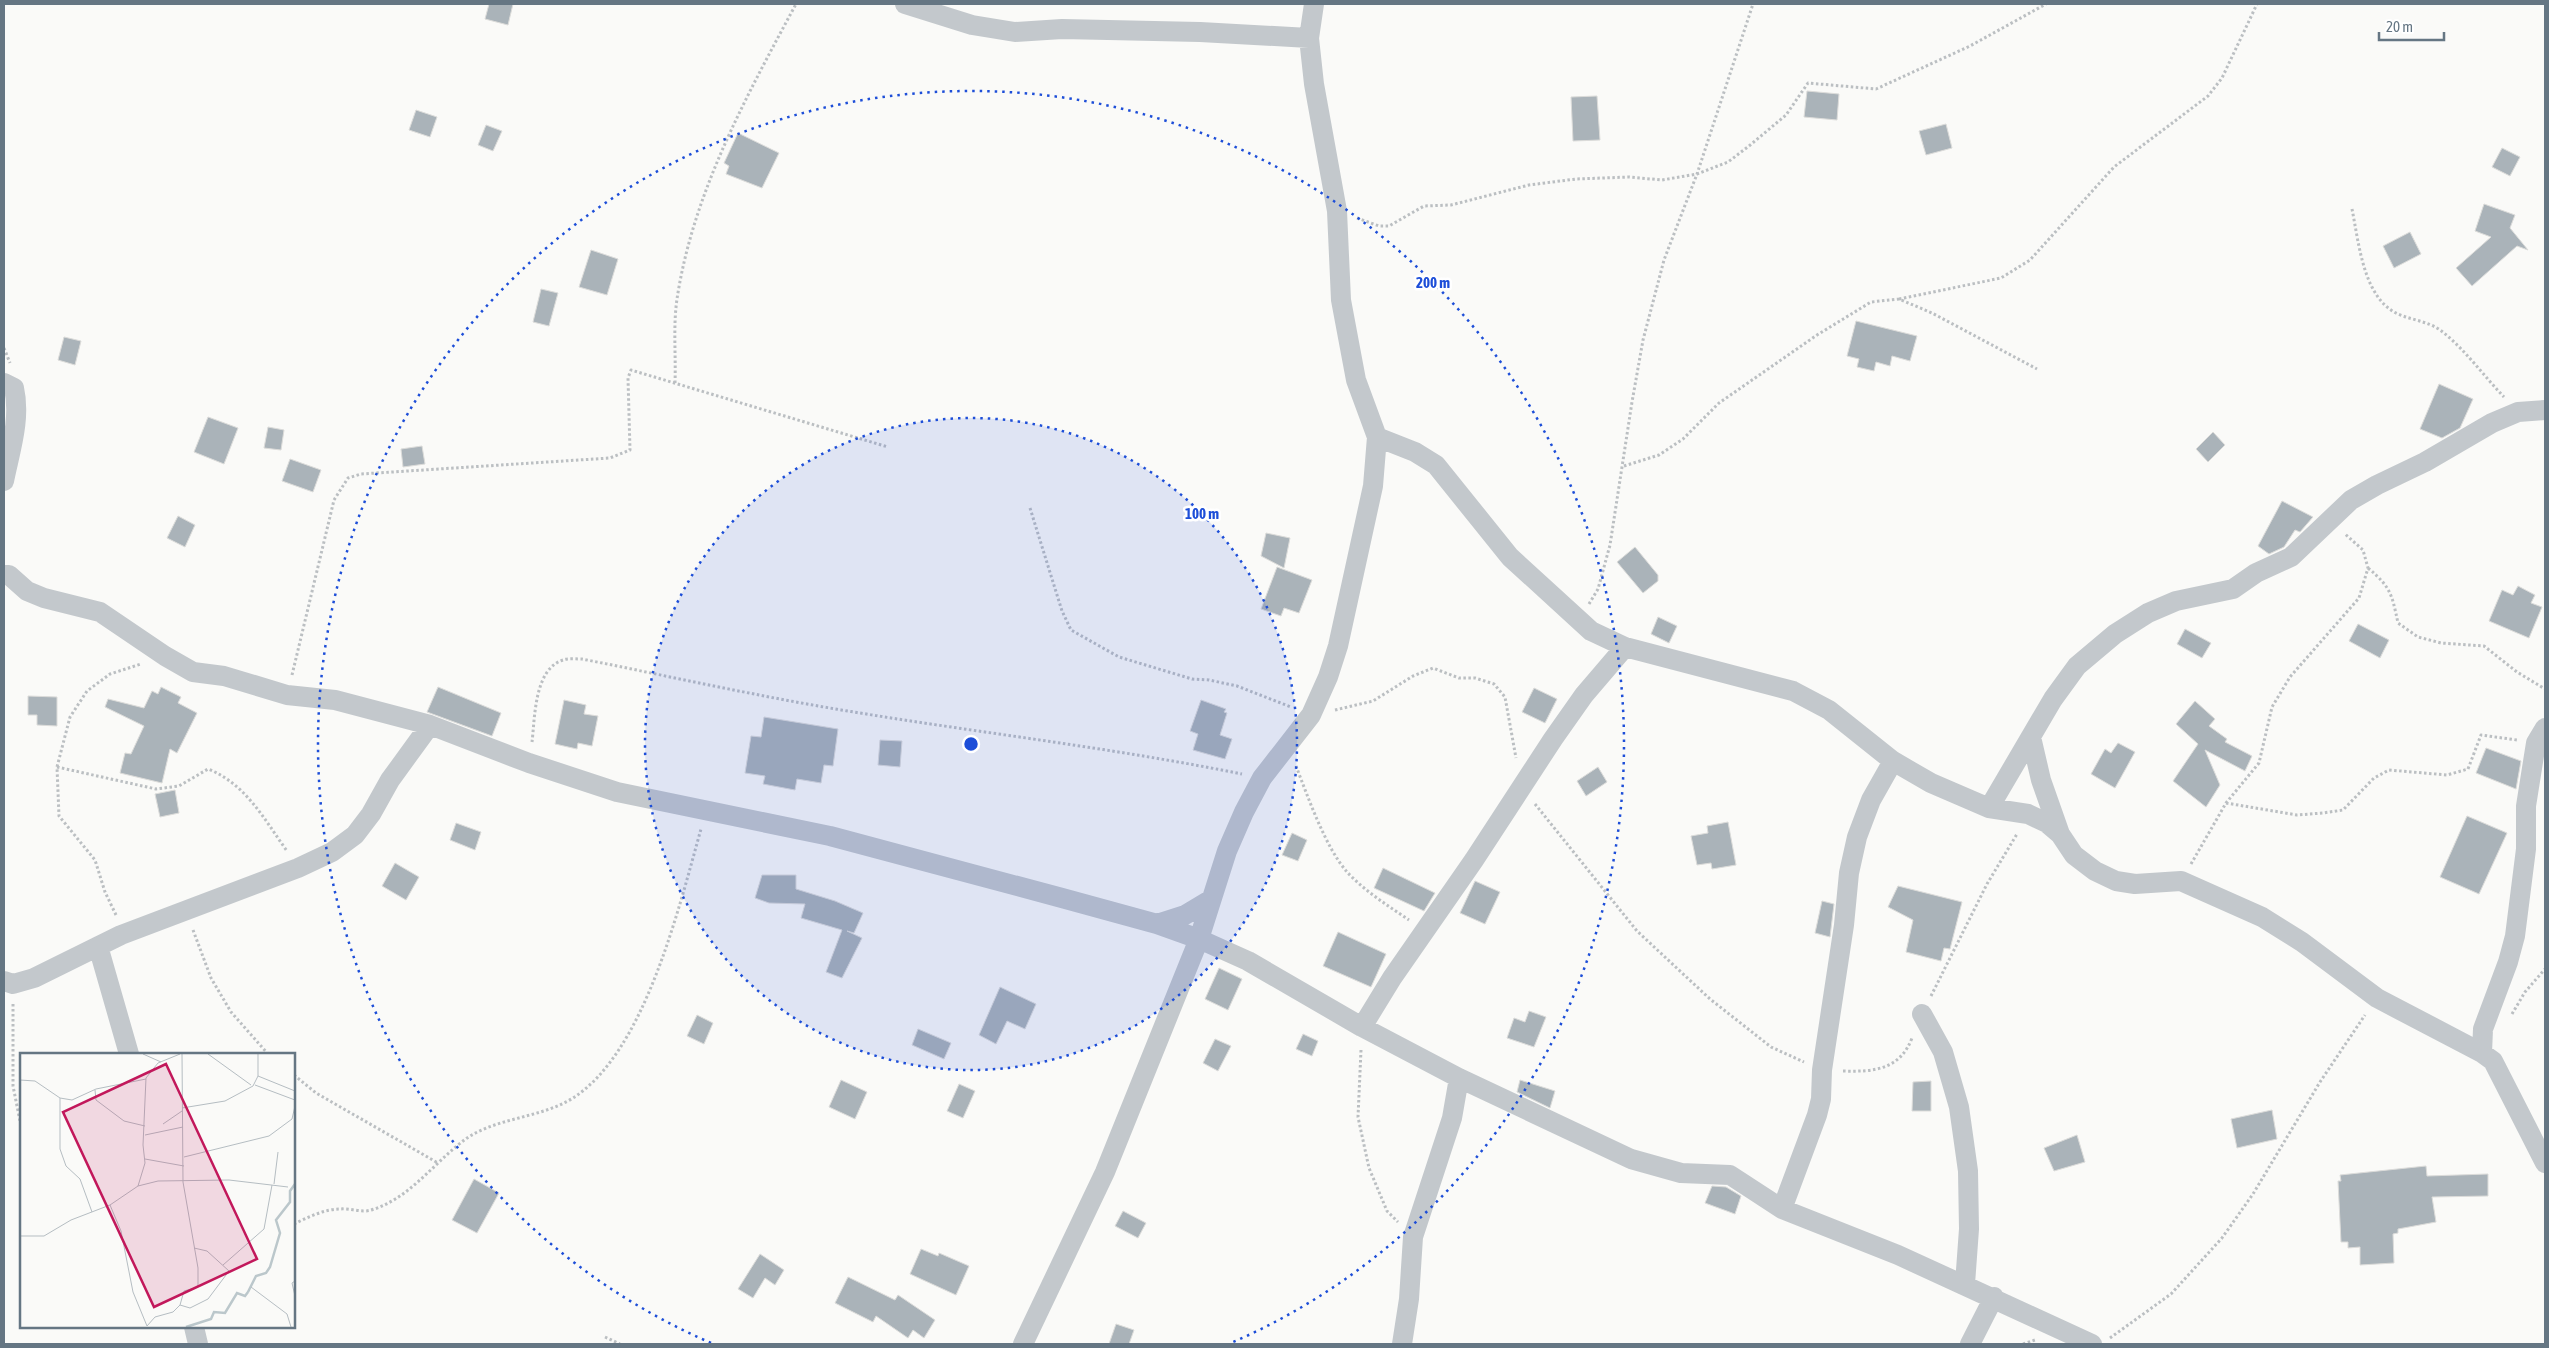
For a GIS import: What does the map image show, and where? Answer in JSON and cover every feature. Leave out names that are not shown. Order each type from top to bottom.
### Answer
[{"type":"street","points":[[906,4],[972,25],[1016,32],[1062,29],[1200,32],[1309,38]]},
{"type":"street","points":[[1023,1344],[1105,1172],[1199,939],[1227,851],[1262,778],[1311,715],[1328,677],[1338,646],[1372,486],[1377,437],[1356,380],[1341,300],[1337,211],[1314,84],[1309,38],[1314,4]]},
{"type":"street","points":[[4,383],[14,388],[17,402],[15,430],[4,481]]},
{"type":"street","points":[[1989,808],[2053,699],[2077,666],[2116,634],[2148,613],[2176,601],[2233,589],[2256,574],[2291,557],[2351,500],[2376,485],[2426,462],[2476,432],[2518,412],[2545,410]]},
{"type":"street","points":[[1377,437],[1414,452],[1436,465],[1510,557],[1591,631],[1625,647],[1793,691],[1829,710],[1893,761],[1931,783],[1989,808],[2028,814],[2047,823],[2060,834]]},
{"type":"street","points":[[4,575],[9,575],[27,591],[44,598],[100,612],[193,672],[224,676],[287,695],[335,700],[430,725],[530,763],[618,792],[830,836],[1157,924],[1199,939],[1248,961],[1362,1027],[1459,1078],[1631,1159],[1681,1173],[1730,1175],[1782,1209],[2100,1342]]},
{"type":"street","points":[[1362,1027],[1424,930],[1474,860],[1584,695],[1625,647]]},
{"type":"street","points":[[8,982],[34,978],[121,935],[298,868],[332,852],[355,836],[371,814],[390,780],[430,725]]},
{"type":"street","points":[[2482,1053],[2484,1029],[2508,962],[2515,936],[2526,849],[2526,806],[2541,736]]},
{"type":"street","points":[[2031,738],[2041,780],[2060,834],[2074,855],[2096,871],[2116,881],[2135,884],[2181,881],[2262,917],[2302,942],[2377,998],[2482,1053],[2493,1061],[2545,1163]]},
{"type":"street","points":[[1782,1209],[1817,1115],[1821,1099],[1822,1070],[1844,925],[1849,873],[1856,837],[1871,800],[1893,761]]},
{"type":"street","points":[[1157,924],[1185,915],[1210,900]]},
{"type":"street","points":[[98,946],[129,1053]]},
{"type":"street","points":[[1922,1014],[1943,1052],[1959,1107],[1968,1171],[1968,1229],[1965,1284]]},
{"type":"street","points":[[1402,1344],[1409,1299],[1413,1237],[1452,1118],[1459,1078]]},
{"type":"street","points":[[1970,1344],[1994,1297]]},
{"type":"street","points":[[194,1328],[198,1344]]},
{"type":"path","points":[[675,383],[677,300],[698,208],[750,90],[796,4]]},
{"type":"path","points":[[1579,622],[1598,589],[1610,545],[1624,466],[1633,393],[1664,260],[1697,174],[1753,4]]},
{"type":"path","points":[[1337,211],[1379,226],[1389,226],[1424,206],[1451,205],[1529,186],[1576,179],[1629,177],[1662,180],[1697,174],[1728,162],[1750,146],[1786,115],[1808,83],[1876,89],[1970,46],[2046,4]]},
{"type":"path","points":[[1624,466],[1659,455],[1683,439],[1719,403],[1817,335],[1871,302],[2001,278],[2030,260],[2114,167],[2208,96],[2222,78],[2256,4]]},
{"type":"path","points":[[2352,209],[2362,256],[2371,284],[2386,307],[2399,314],[2432,324],[2444,333],[2518,412]]},
{"type":"path","points":[[1899,298],[1932,313],[2037,369]]},
{"type":"path","points":[[287,695],[334,500],[348,478],[361,474],[610,458],[630,450],[629,372],[631,370],[888,448]]},
{"type":"path","points":[[1030,508],[1062,611],[1071,630],[1088,642],[1120,657],[1192,679],[1209,680],[1236,686],[1311,715],[1373,701],[1413,676],[1433,668],[1460,678],[1475,678],[1494,684],[1505,697],[1521,787],[1637,931],[1710,999],[1771,1047],[1822,1070],[1863,1071],[1889,1067],[1909,1048],[1922,1014],[1987,884],[2028,814]]},
{"type":"path","points":[[2181,881],[2226,803],[2258,763],[2272,707],[2290,677],[2359,598],[2368,568],[2363,550],[2351,537],[2326,522]]},
{"type":"path","points":[[2368,568],[2384,582],[2392,593],[2398,623],[2418,637],[2441,643],[2484,646],[2517,672],[2545,689]]},
{"type":"path","points":[[121,935],[114,910],[105,892],[95,860],[59,816],[57,767],[70,717],[87,691],[110,674],[166,656]]},
{"type":"path","points":[[530,763],[539,686],[551,668],[563,660],[582,659],[823,707],[1002,736],[1148,755],[1262,778]]},
{"type":"path","points":[[2226,803],[2297,815],[2343,810],[2374,778],[2389,770],[2447,775],[2468,769],[2480,735],[2541,736]]},
{"type":"path","points":[[1288,747],[1321,827],[1346,871],[1371,894],[1424,930]]},
{"type":"path","points":[[57,767],[156,789],[179,786],[208,769],[226,776],[247,795],[298,868]]},
{"type":"path","points":[[295,1224],[311,1216],[340,1208],[370,1211],[404,1193],[438,1163],[476,1134],[506,1120],[542,1111],[573,1098],[598,1075],[625,1044],[643,1006],[677,915],[706,811]]},
{"type":"path","points":[[185,910],[211,978],[231,1012],[267,1053]]},
{"type":"path","points":[[2511,1017],[2525,992],[2545,969]]},
{"type":"path","points":[[8,982],[13,1086],[20,1121]]},
{"type":"path","points":[[2100,1342],[2171,1294],[2222,1238],[2252,1194],[2320,1082],[2377,998]]},
{"type":"path","points":[[1362,1027],[1358,1117],[1369,1168],[1387,1212],[1413,1237]]},
{"type":"path","points":[[295,1077],[316,1093],[438,1163]]},
{"type":"path","points":[[605,1337],[620,1344]]},
{"type":"building","points":[[489,4],[513,4],[508,25],[485,19]]},
{"type":"building","points":[[1807,91],[1839,94],[1837,120],[1804,117]]},
{"type":"building","points":[[1597,96],[1600,140],[1573,141],[1571,97]]},
{"type":"building","points":[[416,110],[437,117],[430,137],[409,130]]},
{"type":"building","points":[[1946,124],[1952,148],[1926,155],[1919,131]]},
{"type":"building","points":[[486,125],[502,131],[493,151],[478,145]]},
{"type":"building","points":[[738,133],[779,153],[762,188],[726,174],[729,166],[724,163]]},
{"type":"building","points":[[2502,148],[2520,157],[2510,176],[2492,167]]},
{"type":"building","points":[[2484,204],[2515,215],[2510,228],[2528,250],[2517,246],[2472,286],[2456,268],[2491,237],[2475,231]]},
{"type":"building","points":[[2410,232],[2421,254],[2394,268],[2383,246]]},
{"type":"building","points":[[591,250],[618,259],[607,295],[579,287]]},
{"type":"building","points":[[541,289],[558,293],[549,326],[533,322]]},
{"type":"building","points":[[1856,321],[1917,336],[1910,361],[1892,356],[1890,366],[1876,362],[1874,371],[1857,367],[1859,359],[1847,356]]},
{"type":"building","points":[[64,337],[81,341],[75,365],[58,360]]},
{"type":"building","points":[[2439,384],[2473,399],[2460,428],[2442,438],[2420,429]]},
{"type":"building","points":[[208,417],[238,428],[224,464],[194,452]]},
{"type":"building","points":[[268,427],[284,430],[281,450],[264,448]]},
{"type":"building","points":[[2213,432],[2225,445],[2208,462],[2196,449]]},
{"type":"building","points":[[422,446],[425,464],[403,467],[401,449]]},
{"type":"building","points":[[290,459],[321,470],[313,492],[282,481]]},
{"type":"building","points":[[2282,501],[2313,517],[2300,532],[2295,530],[2284,547],[2269,554],[2258,546]]},
{"type":"building","points":[[178,516],[195,525],[185,547],[167,538]]},
{"type":"building","points":[[1266,533],[1290,538],[1284,568],[1261,556]]},
{"type":"building","points":[[1635,547],[1658,575],[1658,581],[1643,593],[1617,562]]},
{"type":"building","points":[[1277,567],[1312,580],[1299,613],[1284,608],[1281,616],[1261,609]]},
{"type":"building","points":[[2518,586],[2535,595],[2531,603],[2542,607],[2529,638],[2489,621],[2502,590],[2513,595]]},
{"type":"building","points":[[1658,617],[1677,626],[1669,643],[1651,634]]},
{"type":"building","points":[[2358,624],[2389,640],[2380,658],[2349,641]]},
{"type":"building","points":[[2185,629],[2211,643],[2202,658],[2177,644]]},
{"type":"building","points":[[161,687],[181,697],[178,703],[197,713],[177,753],[170,749],[162,783],[120,773],[125,753],[131,754],[144,726],[105,707],[108,699],[144,708],[152,691],[158,694]]},
{"type":"building","points":[[438,687],[501,713],[492,736],[427,712]]},
{"type":"building","points":[[1534,688],[1557,699],[1545,723],[1522,712]]},
{"type":"building","points":[[28,696],[57,697],[57,726],[37,725],[37,715],[28,715]]},
{"type":"building","points":[[564,700],[586,705],[584,714],[598,716],[592,746],[578,743],[577,749],[555,744]]},
{"type":"building","points":[[1201,700],[1226,709],[1224,712],[1227,713],[1220,735],[1232,739],[1225,759],[1193,750],[1198,734],[1190,731]]},
{"type":"building","points":[[2195,701],[2215,719],[2209,726],[2227,739],[2225,742],[2252,756],[2245,771],[2205,750],[2220,785],[2206,807],[2173,781],[2198,744],[2176,724]]},
{"type":"building","points":[[764,717],[838,729],[833,766],[824,765],[821,783],[797,779],[795,790],[763,784],[765,776],[745,773],[751,736],[761,737]]},
{"type":"building","points":[[880,740],[902,741],[900,767],[878,765]]},
{"type":"building","points":[[2118,743],[2135,752],[2115,788],[2091,774],[2105,749],[2111,753]]},
{"type":"building","points":[[2486,748],[2521,761],[2516,789],[2476,773]]},
{"type":"building","points":[[1598,767],[1607,782],[1586,796],[1577,781]]},
{"type":"building","points":[[175,790],[179,813],[160,817],[155,794]]},
{"type":"building","points":[[2467,816],[2507,833],[2479,894],[2440,877]]},
{"type":"building","points":[[1728,822],[1736,865],[1712,869],[1711,863],[1697,865],[1691,836],[1708,833],[1707,826]]},
{"type":"building","points":[[456,823],[481,832],[475,850],[450,840]]},
{"type":"building","points":[[1292,833],[1307,840],[1298,861],[1282,855]]},
{"type":"building","points":[[395,863],[419,877],[406,900],[382,886]]},
{"type":"building","points":[[1383,868],[1435,893],[1424,911],[1374,888]]},
{"type":"building","points":[[762,875],[796,875],[796,889],[835,901],[863,913],[854,933],[847,931],[862,938],[842,978],[826,972],[842,930],[801,918],[805,904],[769,903],[755,898]]},
{"type":"building","points":[[1475,881],[1500,892],[1485,924],[1460,913]]},
{"type":"building","points":[[1898,886],[1962,902],[1950,949],[1944,948],[1941,961],[1906,952],[1913,920],[1888,907]]},
{"type":"building","points":[[1822,901],[1834,904],[1830,937],[1815,933]]},
{"type":"building","points":[[1338,932],[1386,954],[1371,987],[1323,966]]},
{"type":"building","points":[[1219,968],[1242,979],[1228,1010],[1205,999]]},
{"type":"building","points":[[1000,987],[1036,1004],[1025,1029],[1007,1021],[996,1044],[979,1035]]},
{"type":"building","points":[[1529,1011],[1546,1017],[1534,1047],[1507,1038],[1514,1018],[1525,1022]]},
{"type":"building","points":[[697,1015],[713,1023],[704,1044],[687,1036]]},
{"type":"building","points":[[918,1029],[951,1043],[944,1059],[912,1045]]},
{"type":"building","points":[[1303,1034],[1318,1041],[1312,1056],[1296,1049]]},
{"type":"building","points":[[1215,1039],[1231,1046],[1218,1071],[1203,1063]]},
{"type":"building","points":[[841,1080],[867,1092],[855,1119],[829,1107]]},
{"type":"building","points":[[1520,1080],[1555,1091],[1550,1108],[1517,1092]]},
{"type":"building","points":[[1931,1081],[1931,1111],[1912,1111],[1913,1082]]},
{"type":"building","points":[[959,1084],[975,1091],[963,1118],[947,1111]]},
{"type":"building","points":[[2272,1110],[2277,1139],[2237,1148],[2231,1119]]},
{"type":"building","points":[[2077,1135],[2085,1162],[2054,1171],[2044,1148]]},
{"type":"building","points":[[2426,1166],[2427,1176],[2488,1174],[2488,1196],[2432,1197],[2436,1222],[2398,1229],[2398,1233],[2393,1234],[2394,1263],[2360,1265],[2360,1247],[2348,1248],[2348,1242],[2341,1242],[2338,1181],[2341,1181],[2340,1175]]},
{"type":"building","points":[[474,1179],[499,1193],[477,1233],[452,1220]]},
{"type":"building","points":[[1712,1186],[1726,1187],[1741,1196],[1735,1214],[1705,1203]]},
{"type":"building","points":[[1123,1211],[1146,1223],[1138,1238],[1115,1226]]},
{"type":"building","points":[[921,1249],[938,1256],[939,1253],[969,1266],[956,1295],[910,1274]]},
{"type":"building","points":[[760,1254],[784,1270],[775,1285],[765,1278],[753,1298],[738,1289]]},
{"type":"building","points":[[848,1277],[895,1300],[898,1295],[935,1320],[924,1338],[913,1330],[908,1338],[876,1316],[873,1322],[835,1303]]},
{"type":"building","points":[[1116,1324],[1134,1330],[1129,1344],[1109,1344]]}]
